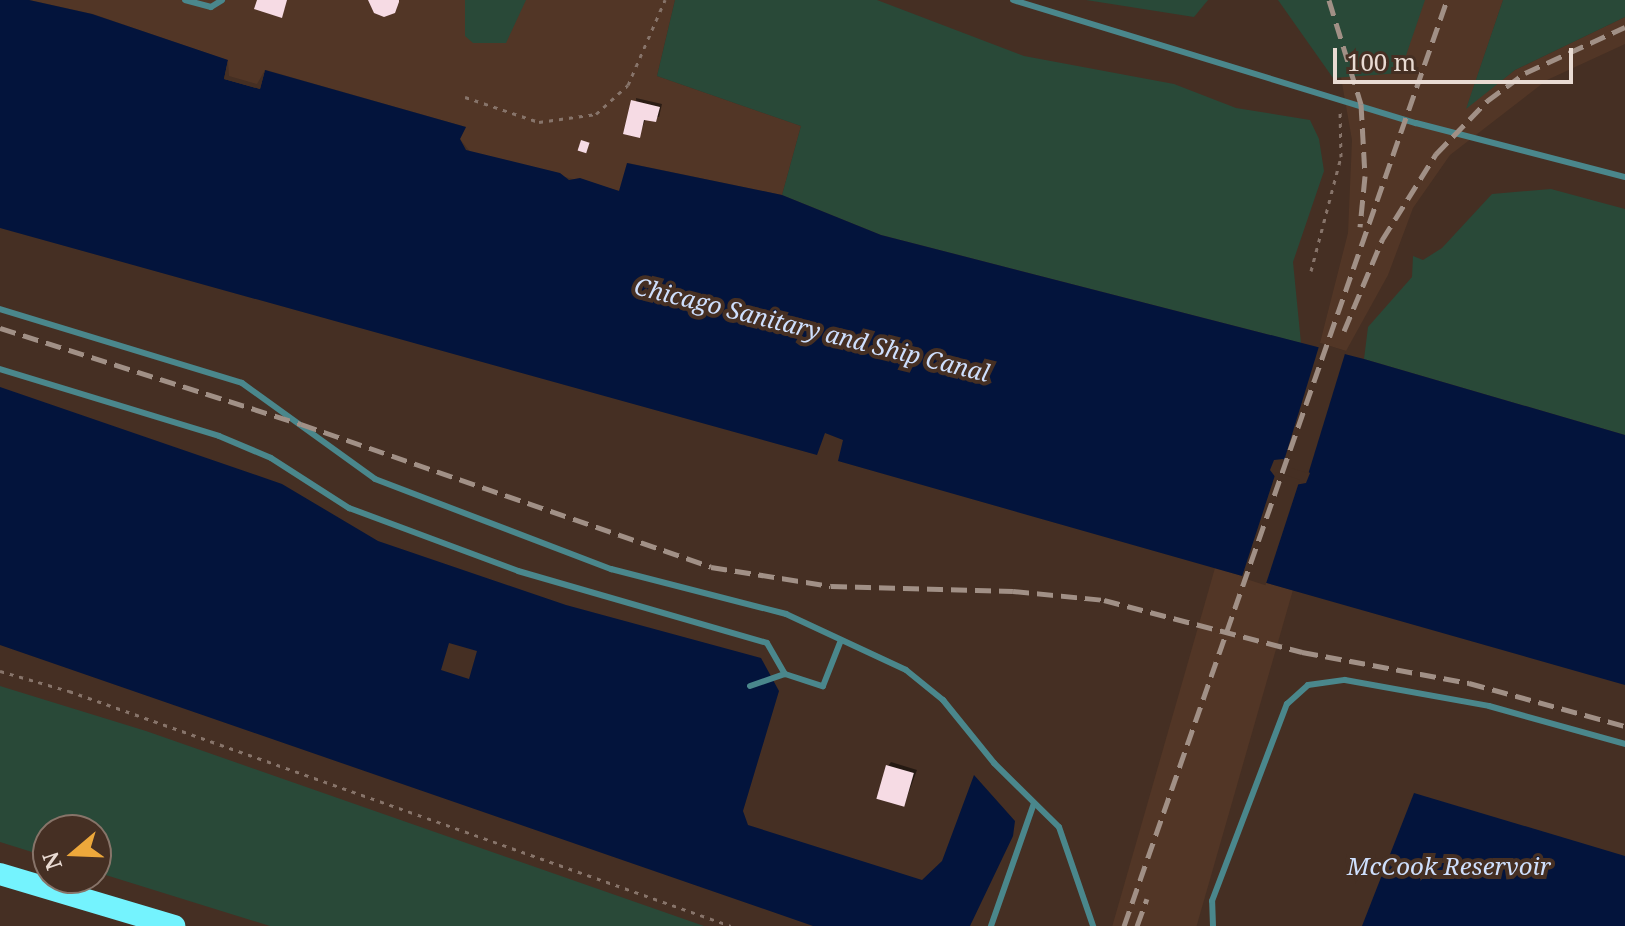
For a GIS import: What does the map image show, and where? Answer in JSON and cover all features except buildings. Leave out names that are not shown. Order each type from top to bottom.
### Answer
[{"type":"highway","points":[[0,874],[174,926]]},
{"type":"lane","points":[[185,0],[211,7],[222,0]]},
{"type":"lane","points":[[1013,0],[1339,98],[1625,177]]},
{"type":"lane","points":[[0,309],[242,383],[375,479],[611,569],[786,614],[906,670],[943,700],[994,763],[1059,827],[1093,926]]},
{"type":"lane","points":[[0,369],[219,436],[271,458],[349,508],[518,571],[767,643],[785,674]]},
{"type":"lane","points":[[750,686],[785,674],[823,686],[841,640]]},
{"type":"lane","points":[[1213,926],[1212,901],[1287,704],[1308,685],[1345,680],[1489,706],[1625,744]]},
{"type":"lane","points":[[991,926],[1034,803]]},
{"type":"path","points":[[465,97],[539,122],[596,114],[628,85],[665,0]]},
{"type":"path","points":[[1311,271],[1341,157],[1339,98]]},
{"type":"path","points":[[0,671],[69,691],[731,926]]},
{"type":"shaded area","points":[[30,0],[675,0],[657,76],[801,126],[782,195],[628,163],[620,191],[471,153],[460,139],[466,127],[266,70],[260,89],[224,79],[227,60],[93,14]]},
{"type":"shaded area","points":[[1308,0],[1503,0],[1467,107],[1515,70],[1625,17],[1625,44],[1547,80],[1450,155],[1413,208],[1388,275],[1346,351],[1320,343],[1348,233],[1352,140],[1338,60]]},
{"type":"shaded area","points":[[1215,568],[1293,590],[1197,926],[1112,926]]},
{"type":"green space","points":[[465,0],[526,0],[506,43],[473,43],[465,36]]},
{"type":"green space","points":[[675,0],[877,0],[1024,56],[1174,84],[1236,108],[1310,120],[1319,139],[1324,171],[1293,262],[1301,343],[881,235],[782,195],[801,126],[657,76]]},
{"type":"green space","points":[[1086,0],[1208,0],[1194,17]]},
{"type":"green space","points":[[1278,0],[1425,0],[1400,73],[1333,78]]},
{"type":"green space","points":[[1503,0],[1625,0],[1625,17],[1515,70],[1466,109]]},
{"type":"green space","points":[[1551,189],[1625,209],[1625,435],[1364,359],[1368,327],[1412,277],[1413,256],[1423,260],[1442,248],[1492,194]]},
{"type":"green space","points":[[0,686],[146,731],[704,926],[270,926],[112,877],[112,814],[32,814],[32,852],[0,842]]},
{"type":"water","name":"Chicago Sanitary and Ship Canal","points":[[0,0],[29,0],[92,14],[228,60],[224,79],[260,89],[265,70],[466,127],[460,139],[466,150],[560,173],[569,180],[580,178],[619,191],[627,163],[782,195],[881,235],[1364,359],[1625,435],[1625,685],[838,461],[843,440],[825,433],[817,455],[0,228]],"holes":[[[1283,459],[1310,473],[1306,483],[1295,485],[1276,478],[1270,470],[1274,460]]]},
{"type":"water","points":[[0,387],[282,484],[378,541],[566,605],[761,658],[779,691],[743,811],[748,825],[922,880],[942,861],[974,775],[1015,821],[1013,836],[970,926],[813,926],[0,645]],"holes":[[[449,643],[477,651],[469,679],[441,670]]]},
{"type":"water","name":"McCook Reservoir","points":[[1414,793],[1625,856],[1625,926],[1362,926]]},
{"type":"pier","points":[[228,60],[229,76],[257,84],[265,70],[260,89],[224,79]]},
{"type":"pier","points":[[1320,343],[1346,351],[1308,473],[1283,465]]},
{"type":"pier","points":[[1276,472],[1300,480],[1265,585],[1242,578]]},
{"type":"railway","points":[[1329,0],[1361,104],[1365,176],[1360,227]]},
{"type":"railway","points":[[1124,926],[1447,0]]},
{"type":"railway","points":[[1344,331],[1382,240],[1436,154],[1487,101],[1525,73],[1625,27]]},
{"type":"railway","points":[[0,328],[301,424],[711,567],[831,586],[1013,591],[1104,600],[1302,652],[1469,683],[1625,726]]},
{"type":"railway","points":[[1137,926],[1147,899]]}]
